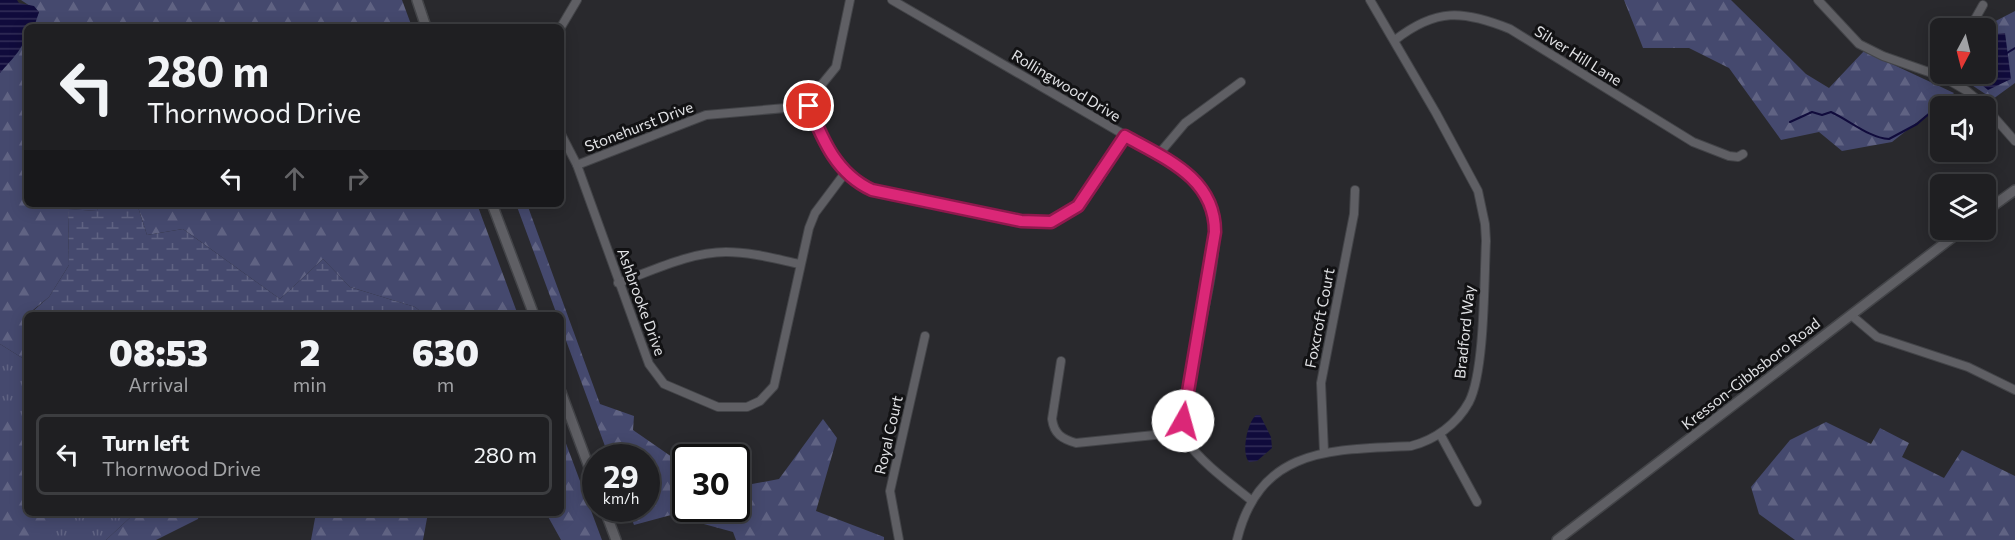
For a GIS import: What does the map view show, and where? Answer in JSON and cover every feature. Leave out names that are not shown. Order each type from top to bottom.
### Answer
[{"type":"street","points":[[417,0],[425,24]]},
{"type":"street","points":[[563,24],[577,0]]},
{"type":"street","points":[[850,0],[837,67],[814,94],[809,106],[820,133],[845,173],[872,190],[1021,221],[1051,222],[1078,206],[1125,136]]},
{"type":"street","name":"Rollingwood Drive","points":[[891,0],[1158,155],[1195,179],[1205,193],[1215,219],[1210,275],[1183,408],[1184,432]]},
{"type":"street","name":"Bradford Way","points":[[1237,540],[1243,516],[1252,501],[1278,473],[1296,462],[1324,452],[1412,446],[1440,434],[1461,415],[1470,400],[1477,374],[1485,224],[1478,192],[1395,40],[1370,0]]},
{"type":"street","points":[[1818,0],[1859,44],[1883,56],[1930,71]]},
{"type":"street","points":[[1976,18],[1983,5]]},
{"type":"street","name":"Silver Hill Lane","points":[[1395,40],[1415,24],[1432,17],[1463,15],[1479,17],[1510,29],[1692,142],[1729,156],[1738,157],[1743,154]]},
{"type":"street","points":[[1158,155],[1185,123],[1241,82]]},
{"type":"street","points":[[1957,84],[1973,96]]},
{"type":"street","name":"Stonehurst Drive","points":[[577,165],[706,115],[809,106]]},
{"type":"street","points":[[1996,119],[2015,141]]},
{"type":"street","name":"Ashbrooke Drive","points":[[564,140],[577,165],[618,283],[656,377],[664,384],[718,407],[738,408],[760,401],[774,386],[800,264],[815,213],[845,173]]},
{"type":"street","name":"Foxcroft Court","points":[[1324,452],[1321,383],[1354,214],[1355,190]]},
{"type":"street","points":[[1996,204],[2015,190]]},
{"type":"street","points":[[493,207],[533,312]]},
{"type":"street","name":"Kresson-Gibbsboro Road","points":[[1564,538],[1949,240]]},
{"type":"street","points":[[618,283],[686,259],[726,252],[800,264]]},
{"type":"street","points":[[1851,315],[1877,337],[1968,367],[2015,390]]},
{"type":"street","name":"Royal Court","points":[[899,540],[890,491],[925,336]]},
{"type":"street","points":[[1061,361],[1052,419],[1053,429],[1065,440],[1076,443],[1184,432],[1195,450],[1252,501]]},
{"type":"street","points":[[564,400],[582,448]]},
{"type":"street","points":[[1440,434],[1477,502]]},
{"type":"street","points":[[609,522],[616,540]]},
{"type":"green space","points":[[21,0],[402,0],[411,24],[33,24],[39,12]]},
{"type":"green space","points":[[1624,0],[1731,0],[1806,74],[1829,88],[1864,51],[1930,82],[1930,84],[1954,93],[1950,96],[1930,96],[1930,112],[1892,142],[1842,151],[1819,132],[1781,140],[1729,68],[1689,48],[1643,48]]},
{"type":"green space","points":[[2015,11],[2015,83],[1996,97],[1988,96],[1970,84],[1996,84],[1996,21]]},
{"type":"green space","points":[[24,41],[24,207],[98,207],[97,211],[68,209],[69,265],[49,297],[33,312],[24,312],[24,359],[0,344],[0,72]]},
{"type":"green space","points":[[98,207],[138,207],[147,235],[183,229],[280,299],[323,259],[350,287],[415,307],[421,312],[33,312],[49,297],[69,265],[68,209],[97,211]]},
{"type":"green space","points":[[138,207],[478,207],[517,312],[421,312],[415,307],[350,287],[323,259],[280,299],[183,229],[147,235]]},
{"type":"green space","points":[[517,207],[528,207],[600,404],[634,416],[633,430],[653,444],[604,444],[564,335],[564,312],[556,312]]},
{"type":"green space","points":[[0,344],[24,359],[24,516],[132,516],[106,540],[0,540]]},
{"type":"green space","points":[[0,417],[24,423],[24,516],[59,516],[50,540],[0,540]]},
{"type":"green space","points":[[823,419],[837,438],[816,511],[884,537],[884,540],[736,540],[733,532],[697,522],[750,522],[750,483],[779,479]]},
{"type":"green space","points":[[1826,422],[1871,444],[1880,428],[1909,443],[1902,457],[1944,478],[1962,450],[2015,476],[2015,540],[1795,540],[1759,514],[1751,487],[1790,440]]},
{"type":"green space","points":[[564,438],[582,486],[582,522],[595,522],[602,540],[561,540],[548,516],[564,516]]},
{"type":"green space","points":[[660,449],[672,457],[671,515],[660,518]]},
{"type":"green space","points":[[132,516],[198,516],[198,519],[156,540],[106,540]]},
{"type":"green space","points":[[315,516],[427,516],[423,540],[311,540]]},
{"type":"shaded area","points":[[0,0],[17,0],[19,3],[34,6],[39,12],[35,24],[24,24],[22,46],[0,73]]},
{"type":"shaded area","points":[[2005,33],[2011,79],[1988,90],[1981,84],[1996,84],[1996,34]]},
{"type":"shaded area","points":[[1256,415],[1260,415],[1271,437],[1272,448],[1257,461],[1249,462],[1245,452],[1246,438],[1250,424]]},
{"type":"waterway","points":[[2007,53],[2015,48]]},
{"type":"waterway","points":[[1790,122],[1812,112],[1822,115],[1831,112],[1867,132],[1889,139],[1917,124],[1951,95]]},
{"type":"route","points":[[809,106],[820,133],[845,173],[858,183],[872,190],[1021,221],[1051,222],[1071,212],[1087,194],[1125,136],[1178,166],[1195,179],[1212,206],[1215,232],[1210,275],[1183,408],[1183,421]]}]
